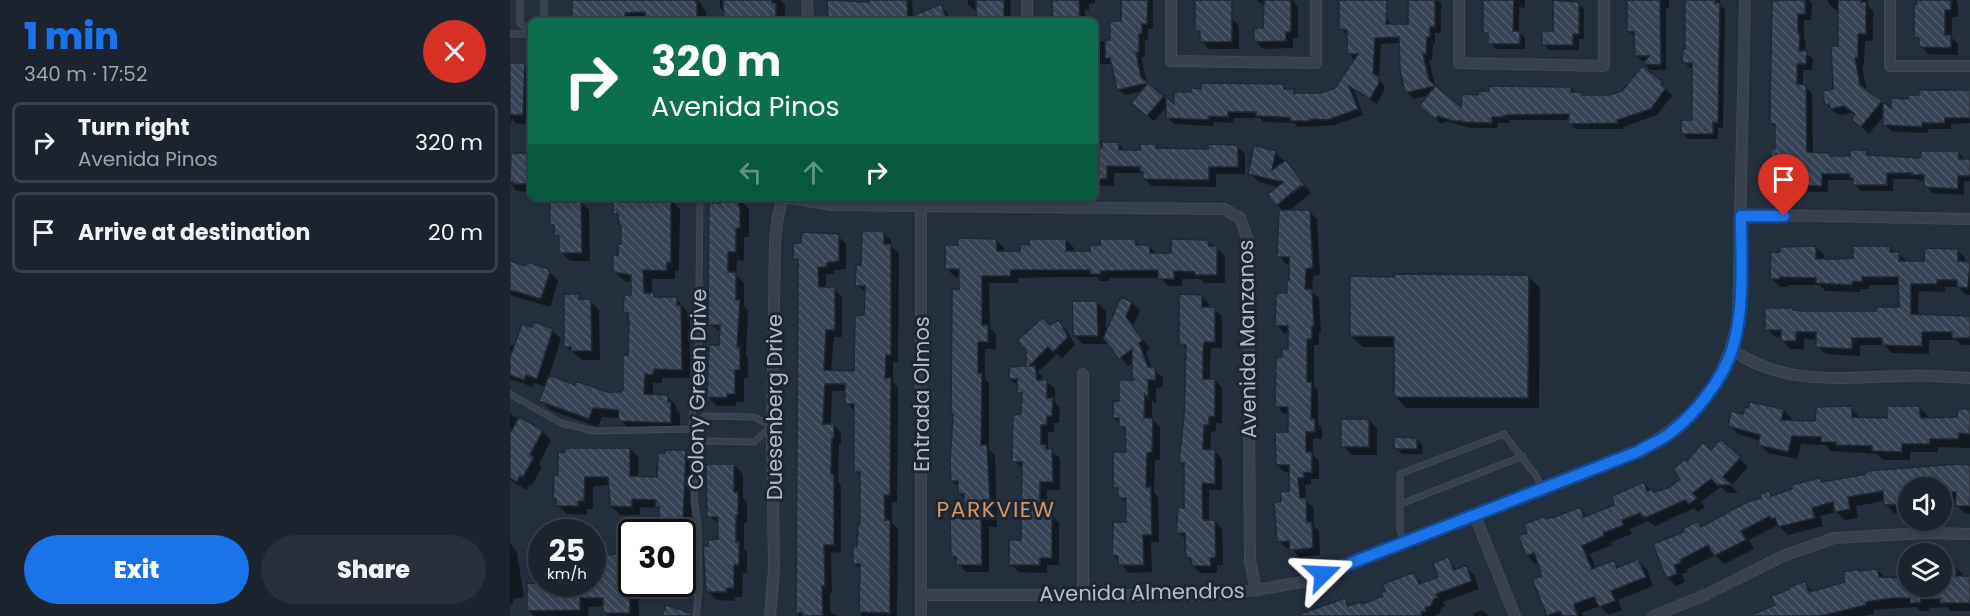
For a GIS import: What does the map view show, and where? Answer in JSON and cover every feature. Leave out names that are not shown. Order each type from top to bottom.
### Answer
[{"type":"street","points":[[807,0],[808,18]]},
{"type":"street","points":[[1027,0],[1027,18]]},
{"type":"street","points":[[1171,0],[1171,61],[1316,63],[1316,0]]},
{"type":"street","points":[[1459,0],[1459,63],[1604,66],[1604,0]]},
{"type":"street","name":"Avenida Almendros","points":[[921,595],[1209,595],[1303,582],[1637,452],[1668,434],[1696,409],[1714,385],[1732,350],[1738,320],[1745,0]]},
{"type":"street","points":[[1890,0],[1890,66],[1970,66]]},
{"type":"street","name":"Duesenberg Drive","points":[[770,616],[774,569],[772,426],[775,240],[782,201]]},
{"type":"street","name":"Avenida Manzanos","points":[[808,201],[831,205],[921,208],[1224,209],[1240,218],[1248,240],[1250,561],[1256,590]]},
{"type":"street","name":"Entrada Olmos","points":[[921,208],[921,616]]},
{"type":"street","points":[[1741,216],[1895,216],[1970,219]]},
{"type":"street","points":[[1732,350],[1747,361],[1800,376],[1835,379],[1906,376],[1970,378]]},
{"type":"street","points":[[1083,374],[1083,594]]},
{"type":"street","points":[[1475,516],[1515,616]]},
{"type":"street","points":[[1653,616],[1705,595],[1783,556],[1834,538],[1926,533],[1970,534]]},
{"type":"lane","points":[[520,0],[520,23],[528,30]]},
{"type":"lane","points":[[544,0],[544,18]]},
{"type":"lane","points":[[510,34],[528,33]]},
{"type":"lane","name":"Colony Green Drive","points":[[696,616],[699,590],[698,524],[694,501],[695,451],[692,429],[693,408],[698,386],[700,201]]},
{"type":"lane","points":[[510,394],[561,423],[594,431],[692,429],[705,441],[754,442],[772,426],[754,417],[704,416],[692,429]]},
{"type":"lane","points":[[1404,543],[1400,530],[1400,474],[1504,434],[1523,456],[1542,489]]},
{"type":"lane","points":[[1401,504],[1523,456]]},
{"type":"building","points":[[572,0],[694,0],[697,2],[697,18],[645,18],[645,12],[625,13],[625,18],[572,18]]},
{"type":"building","points":[[723,0],[772,0],[772,3],[776,3],[776,18],[724,18]]},
{"type":"building","points":[[827,0],[869,2],[869,0],[907,0],[908,18],[828,18]]},
{"type":"building","points":[[976,0],[1004,0],[1004,18],[976,18]]},
{"type":"building","points":[[1052,0],[1079,0],[1080,18],[1053,18]]},
{"type":"building","points":[[1121,0],[1148,0],[1147,24],[1142,24],[1142,34],[1139,34],[1139,52],[1136,52],[1141,77],[1164,96],[1147,116],[1131,103],[1148,83],[1117,90],[1110,58],[1105,58],[1105,40],[1110,40],[1110,21],[1121,21]]},
{"type":"building","points":[[1195,0],[1232,0],[1232,42],[1200,42],[1200,31],[1195,30]]},
{"type":"building","points":[[1264,0],[1291,0],[1291,32],[1286,32],[1286,41],[1254,42],[1254,28],[1263,28]]},
{"type":"building","points":[[1339,0],[1387,0],[1386,24],[1408,24],[1408,0],[1435,0],[1435,27],[1430,27],[1426,54],[1423,54],[1429,80],[1461,107],[1462,94],[1478,95],[1478,91],[1489,91],[1489,86],[1571,87],[1571,92],[1582,92],[1582,95],[1609,95],[1622,91],[1642,66],[1663,82],[1661,84],[1666,88],[1651,109],[1617,120],[1618,123],[1568,124],[1569,114],[1504,115],[1504,117],[1492,117],[1492,123],[1453,121],[1438,116],[1435,119],[1419,106],[1435,86],[1405,93],[1400,70],[1399,37],[1375,38],[1373,73],[1379,77],[1379,83],[1370,99],[1349,86],[1358,109],[1327,120],[1310,119],[1310,121],[1290,121],[1290,118],[1256,116],[1256,112],[1228,112],[1228,117],[1209,116],[1209,120],[1166,118],[1166,97],[1174,104],[1174,92],[1191,92],[1191,88],[1201,89],[1201,83],[1284,84],[1284,89],[1294,89],[1294,93],[1321,93],[1335,88],[1358,54],[1347,54],[1347,30],[1339,29]]},
{"type":"building","points":[[1483,0],[1514,0],[1513,31],[1520,31],[1520,44],[1488,44],[1488,33],[1483,33]]},
{"type":"building","points":[[1553,0],[1579,2],[1579,34],[1573,34],[1573,45],[1542,45],[1542,31],[1553,31]]},
{"type":"building","points":[[1627,0],[1660,0],[1661,65],[1643,64],[1649,56],[1635,56],[1634,32],[1627,31]]},
{"type":"building","points":[[1685,0],[1715,0],[1715,3],[1720,3],[1718,123],[1713,122],[1713,134],[1681,134],[1681,120],[1692,120],[1692,63],[1682,63],[1683,49],[1685,49]]},
{"type":"building","points":[[1805,0],[1805,14],[1798,14],[1798,33],[1800,34],[1799,51],[1807,51],[1806,64],[1797,64],[1797,84],[1806,85],[1807,152],[1830,153],[1830,156],[1850,156],[1850,150],[1867,150],[1867,155],[1920,158],[1921,151],[1959,151],[1959,159],[1970,159],[1970,176],[1958,176],[1958,189],[1924,187],[1924,175],[1912,175],[1912,173],[1887,173],[1887,185],[1853,185],[1853,178],[1850,178],[1849,174],[1822,174],[1822,186],[1780,185],[1780,173],[1771,173],[1771,149],[1775,149],[1775,124],[1770,124],[1770,109],[1772,2]]},
{"type":"building","points":[[1838,0],[1866,2],[1866,34],[1858,34],[1858,58],[1855,58],[1860,85],[1882,101],[1861,127],[1852,120],[1855,114],[1844,106],[1831,109],[1829,104],[1825,105],[1822,91],[1833,89],[1831,46],[1838,46]]},
{"type":"building","points":[[1917,0],[1951,0],[1951,10],[1945,10],[1945,35],[1951,35],[1951,48],[1919,47],[1919,38],[1914,37],[1914,4],[1917,4]]},
{"type":"building","points":[[941,4],[946,17],[944,18],[908,18]]},
{"type":"building","points":[[510,63],[525,63],[523,115],[510,115]]},
{"type":"building","points":[[1919,90],[1970,90],[1970,118],[1945,118],[1945,123],[1922,123],[1922,127],[1883,125],[1883,102],[1891,108],[1891,98],[1908,99],[1908,95],[1919,95]]},
{"type":"building","points":[[1102,142],[1119,142],[1119,150],[1140,150],[1140,144],[1157,144],[1156,148],[1208,149],[1208,144],[1238,145],[1238,167],[1209,167],[1209,180],[1196,180],[1143,179],[1140,167],[1107,166],[1107,179],[1098,179],[1098,148],[1102,148]]},
{"type":"building","points":[[1254,145],[1276,151],[1272,170],[1286,160],[1306,187],[1300,186],[1276,206],[1269,197],[1269,193],[1283,182],[1248,174]]},
{"type":"building","points":[[511,153],[528,153],[528,184],[510,182]]},
{"type":"building","points":[[550,201],[581,201],[582,253],[559,253],[559,236],[554,235],[554,225],[550,225]]},
{"type":"building","points":[[613,201],[671,201],[671,263],[667,263],[667,271],[643,270],[644,293],[654,293],[654,297],[677,297],[677,305],[681,305],[682,370],[654,369],[653,375],[645,374],[644,394],[668,395],[668,402],[671,402],[671,423],[619,421],[618,410],[593,408],[589,419],[539,401],[549,375],[575,385],[576,381],[607,392],[623,390],[623,355],[628,355],[629,324],[628,313],[623,313],[624,295],[631,295],[631,275],[613,272],[613,255],[618,255],[618,244],[621,244],[621,225],[619,225],[618,214],[613,214]]},
{"type":"building","points":[[720,201],[738,201],[738,206],[740,206],[740,228],[736,228],[736,252],[728,252],[728,272],[736,272],[736,300],[740,300],[737,347],[740,347],[740,370],[735,370],[735,394],[727,394],[727,398],[707,397],[709,345],[719,345],[720,325],[708,325],[709,203],[720,203]]},
{"type":"building","points":[[1279,210],[1310,210],[1313,268],[1306,269],[1305,289],[1312,289],[1314,326],[1312,326],[1312,339],[1307,339],[1307,382],[1312,382],[1311,419],[1315,419],[1315,432],[1306,432],[1306,452],[1312,452],[1312,473],[1304,472],[1304,478],[1298,478],[1300,498],[1306,498],[1307,522],[1312,522],[1313,548],[1290,550],[1289,541],[1277,542],[1274,502],[1281,501],[1280,492],[1289,491],[1289,465],[1276,465],[1275,432],[1288,432],[1288,407],[1275,407],[1276,357],[1282,357],[1282,349],[1288,349],[1288,326],[1275,326],[1276,293],[1287,293],[1287,280],[1289,280],[1289,257],[1277,257]]},
{"type":"building","points":[[862,231],[884,231],[884,244],[891,244],[891,355],[886,355],[885,378],[891,378],[890,495],[884,495],[885,520],[890,520],[890,613],[859,612],[860,564],[853,564],[853,546],[857,546],[858,524],[860,524],[860,472],[854,472],[854,404],[845,404],[845,384],[825,384],[823,424],[834,424],[831,474],[834,478],[834,545],[824,545],[823,616],[802,616],[802,613],[796,613],[798,259],[793,259],[793,243],[801,243],[802,232],[839,234],[839,261],[827,263],[827,267],[818,267],[819,287],[835,287],[835,330],[826,330],[824,370],[854,371],[855,315],[864,315],[865,286],[855,286],[856,265],[861,265]]},
{"type":"building","points":[[958,238],[996,239],[997,251],[1020,251],[1020,244],[1029,245],[1029,239],[1066,239],[1066,251],[1090,251],[1090,245],[1100,245],[1100,239],[1136,239],[1136,245],[1150,245],[1150,253],[1171,253],[1171,239],[1208,240],[1209,246],[1217,246],[1217,275],[1195,275],[1195,272],[1174,271],[1174,279],[1158,279],[1158,270],[1101,271],[1101,274],[1090,274],[1090,270],[1011,270],[1010,276],[982,276],[982,325],[988,325],[988,342],[978,342],[978,373],[982,373],[981,445],[987,445],[990,519],[981,519],[982,565],[956,565],[956,557],[951,557],[950,518],[964,518],[964,494],[958,494],[958,481],[951,481],[950,462],[953,414],[951,414],[952,289],[959,289],[959,269],[945,269],[945,245],[958,245]]},
{"type":"building","points":[[1816,246],[1816,259],[1840,259],[1853,258],[1853,246],[1891,246],[1890,252],[1899,252],[1899,261],[1924,261],[1925,248],[1958,249],[1958,261],[1970,262],[1968,288],[1957,287],[1957,280],[1937,280],[1937,284],[1911,284],[1911,314],[1970,316],[1970,338],[1952,338],[1952,332],[1922,332],[1922,346],[1906,346],[1882,345],[1882,338],[1852,338],[1852,349],[1816,347],[1816,332],[1796,332],[1796,341],[1781,341],[1781,330],[1765,330],[1765,308],[1793,308],[1793,310],[1803,311],[1876,311],[1876,307],[1899,307],[1898,277],[1862,277],[1862,282],[1853,281],[1852,285],[1816,283],[1816,278],[1770,279],[1771,252],[1780,252],[1780,247]]},
{"type":"building","points":[[510,261],[526,266],[527,262],[549,269],[541,299],[510,290]]},
{"type":"building","points":[[1394,274],[1529,275],[1528,398],[1394,397],[1394,337],[1350,336],[1350,276],[1394,277]]},
{"type":"building","points":[[564,294],[580,294],[579,299],[591,299],[592,351],[571,351],[571,347],[564,347]]},
{"type":"building","points":[[1179,294],[1202,295],[1202,307],[1215,307],[1215,342],[1204,342],[1203,354],[1203,379],[1215,379],[1215,416],[1209,417],[1209,425],[1204,425],[1203,449],[1215,450],[1215,484],[1202,483],[1203,520],[1215,520],[1216,558],[1210,558],[1211,566],[1192,566],[1191,558],[1186,558],[1185,533],[1176,533],[1178,507],[1184,508],[1184,463],[1179,463],[1184,415],[1186,345],[1179,345]]},
{"type":"building","points":[[1121,297],[1132,302],[1126,317],[1143,340],[1139,343],[1148,367],[1155,367],[1156,380],[1148,380],[1148,398],[1145,394],[1144,418],[1153,418],[1152,452],[1147,453],[1146,487],[1151,487],[1152,535],[1143,535],[1144,565],[1118,565],[1118,556],[1112,556],[1113,522],[1126,522],[1126,498],[1118,498],[1118,488],[1113,488],[1113,452],[1126,452],[1125,427],[1119,427],[1119,418],[1113,418],[1113,401],[1119,401],[1119,380],[1134,380],[1132,377],[1132,349],[1119,359],[1103,338]]},
{"type":"building","points":[[1072,301],[1097,301],[1098,336],[1073,336]]},
{"type":"building","points":[[1043,317],[1050,325],[1059,320],[1068,337],[1053,352],[1048,347],[1029,366],[1035,366],[1037,380],[1047,380],[1047,398],[1053,398],[1052,416],[1047,416],[1047,425],[1041,425],[1041,444],[1046,445],[1046,449],[1052,449],[1053,482],[1040,482],[1040,506],[1046,506],[1046,514],[1052,514],[1052,558],[1040,558],[1040,565],[1009,565],[1009,540],[1021,540],[1022,462],[1012,462],[1013,415],[1021,414],[1022,393],[1017,393],[1017,379],[1009,379],[1009,367],[1026,366],[1026,350],[1017,341]]},
{"type":"building","points":[[534,322],[553,329],[537,379],[526,375],[524,380],[510,375],[510,357],[522,324],[532,327]]},
{"type":"building","points":[[1750,402],[1784,409],[1781,420],[1815,421],[1816,407],[1852,406],[1852,417],[1887,418],[1887,406],[1919,406],[1921,418],[1957,417],[1958,409],[1970,409],[1970,434],[1959,433],[1959,439],[1930,439],[1930,444],[1902,444],[1902,452],[1872,451],[1872,446],[1836,445],[1836,442],[1821,442],[1821,437],[1792,436],[1788,452],[1758,445],[1760,435],[1728,426],[1731,411],[1743,414]]},
{"type":"building","points":[[519,417],[543,430],[530,455],[534,457],[523,477],[520,476],[517,482],[510,478],[510,433]]},
{"type":"building","points":[[1341,419],[1369,419],[1369,447],[1341,447]]},
{"type":"building","points":[[1394,437],[1417,438],[1417,449],[1394,449]]},
{"type":"building","points":[[1721,439],[1741,457],[1723,477],[1733,485],[1717,485],[1711,479],[1693,493],[1697,498],[1689,504],[1685,500],[1645,518],[1640,513],[1622,520],[1624,525],[1603,533],[1604,536],[1582,546],[1592,569],[1614,560],[1617,568],[1638,559],[1646,577],[1611,591],[1615,601],[1599,607],[1594,597],[1574,604],[1578,616],[1562,616],[1560,611],[1547,616],[1532,579],[1542,576],[1534,553],[1526,556],[1518,536],[1527,533],[1524,524],[1545,516],[1546,519],[1552,518],[1580,507],[1584,517],[1614,505],[1612,496],[1644,482],[1647,491],[1653,489],[1654,492],[1670,487],[1680,479],[1673,469],[1685,459],[1687,461],[1703,442],[1711,450]]},
{"type":"building","points":[[565,448],[630,448],[630,476],[657,477],[658,453],[665,453],[665,450],[686,450],[683,519],[659,519],[659,507],[655,507],[656,500],[632,499],[632,507],[610,506],[608,477],[585,477],[584,501],[578,501],[578,506],[556,506],[556,499],[553,499],[554,475],[558,475],[558,452],[565,452]]},
{"type":"building","points":[[706,464],[734,464],[734,492],[738,492],[736,542],[739,541],[739,565],[734,565],[734,588],[727,588],[727,592],[706,592],[703,546],[708,546],[708,540],[718,539],[718,517],[707,517]]},
{"type":"building","points":[[1970,465],[1970,506],[1955,506],[1956,492],[1952,492],[1952,477],[1898,477],[1898,504],[1884,505],[1883,491],[1848,497],[1850,509],[1835,512],[1833,502],[1812,508],[1815,518],[1778,527],[1775,518],[1771,519],[1770,516],[1741,531],[1746,540],[1714,556],[1708,545],[1680,560],[1681,563],[1674,565],[1677,574],[1666,578],[1653,544],[1684,532],[1682,529],[1698,521],[1701,527],[1747,502],[1761,498],[1760,494],[1769,491],[1771,496],[1792,489],[1791,485],[1820,478],[1821,482],[1845,478],[1866,474],[1866,471]]},
{"type":"building","points":[[618,554],[618,597],[630,597],[630,613],[603,613],[603,598],[580,598],[580,610],[527,611],[527,583],[528,597],[606,597],[606,555]]},
{"type":"building","points":[[1448,557],[1454,570],[1466,565],[1472,581],[1436,594],[1438,598],[1434,599],[1431,606],[1425,608],[1426,611],[1421,613],[1422,616],[1301,616],[1300,614],[1345,598],[1348,606],[1361,602],[1362,604],[1383,596],[1381,592],[1385,591],[1383,584],[1414,572],[1419,584],[1438,577],[1433,563]]},
{"type":"building","points":[[1952,565],[1956,565],[1956,576],[1970,576],[1970,603],[1940,603],[1940,599],[1921,599],[1921,603],[1910,603],[1910,598],[1893,598],[1866,602],[1866,605],[1821,616],[1749,616],[1775,605],[1771,596],[1805,581],[1809,592],[1845,582],[1843,572],[1878,569],[1879,577],[1898,578],[1898,597],[1952,597]]},
{"type":"building","points":[[666,605],[691,613],[691,616],[662,616]]},
{"type":"district","name":"PARKVIEW","points":[[996,509]]},
{"type":"route","points":[[1323,574],[1637,452],[1668,434],[1696,409],[1714,385],[1732,350],[1738,320],[1741,216],[1784,216]]}]
